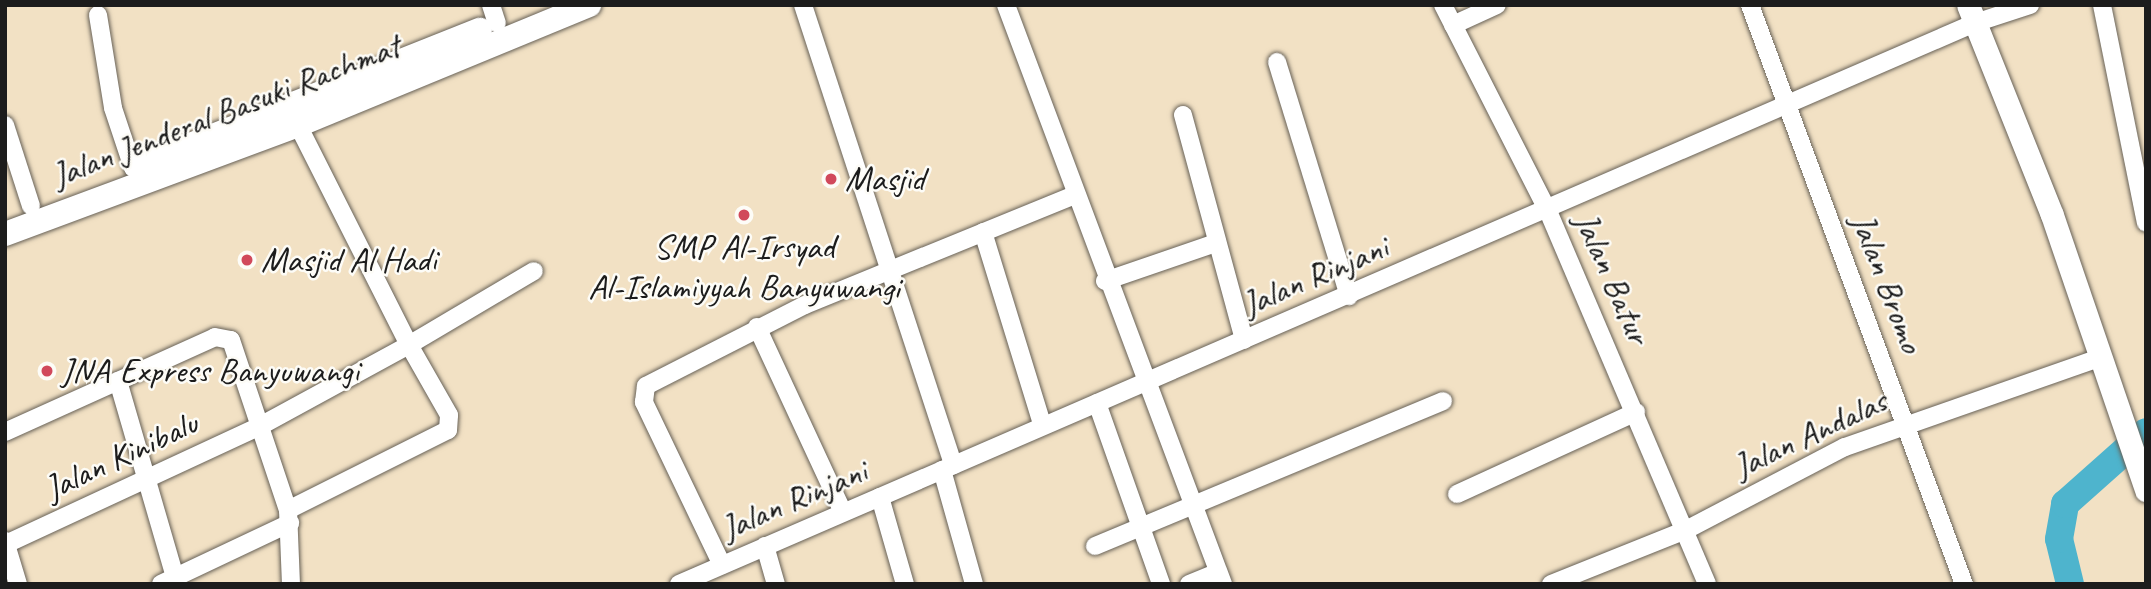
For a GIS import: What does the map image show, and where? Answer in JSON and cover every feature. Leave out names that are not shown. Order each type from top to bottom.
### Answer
[{"type":"main road","name":"Jalan Jenderal Basuki Rachmat","points":[[5,234],[107,187],[133,168],[494,14],[545,5]]},
{"type":"main road","name":"Jalan Jenderal Basuki Rachmat","points":[[5,216],[31,206],[107,187],[298,125],[589,5]]},
{"type":"street","points":[[803,5],[891,272],[948,467],[975,584]]},
{"type":"street","points":[[1006,5],[1143,383],[1221,578],[1189,584]]},
{"type":"street","name":"Jalan Batur","points":[[1443,5],[1548,211],[1636,412],[1707,584]]},
{"type":"street","points":[[1453,25],[1497,5]]},
{"type":"street","name":"Jalan Bromo","points":[[1750,5],[1785,107],[1908,423],[1964,584]]},
{"type":"street","name":"Jalan Rinjani","points":[[679,584],[1042,424],[1349,296],[1785,107],[1971,14],[2030,5]]},
{"type":"street","points":[[2102,5],[2146,223]]},
{"type":"street","points":[[1971,14],[2102,356],[2146,490]]},
{"type":"street","points":[[98,15],[113,108],[133,168]]},
{"type":"street","points":[[1277,62],[1349,296]]},
{"type":"street","points":[[1183,115],[1244,340]]},
{"type":"street","points":[[5,125],[31,206]]},
{"type":"street","points":[[118,380],[171,582],[449,430],[449,415],[409,345],[298,125]]},
{"type":"street","points":[[722,565],[643,390],[757,327],[1074,195]]},
{"type":"street","points":[[983,232],[1042,424]]},
{"type":"street","points":[[1105,281],[1216,243]]},
{"type":"street","name":"Jalan Kinibalu","points":[[6,543],[262,425],[409,345],[534,271]]},
{"type":"street","points":[[757,327],[843,512]]},
{"type":"street","points":[[5,432],[118,380],[225,337],[234,344],[289,516],[291,584]]},
{"type":"street","name":"Jalan Andalas","points":[[1551,584],[1686,530],[1801,466],[1908,423],[2102,356]]},
{"type":"street","points":[[1095,546],[1443,401]]},
{"type":"street","points":[[1097,403],[1161,584]]},
{"type":"street","points":[[1457,494],[1636,412]]},
{"type":"street","points":[[880,497],[905,584]]},
{"type":"street","points":[[6,543],[18,584]]},
{"type":"street","points":[[765,546],[776,584]]},
{"type":"waterway","points":[[2070,584],[2059,539],[2065,504],[2146,432]]},
{"type":"place","name":"Masjid","points":[[831,179]]},
{"type":"place","name":"SMP Al-Irsyad Al-Islamiyyah Banyuwangi","points":[[744,215]]},
{"type":"place","name":"Masjid Al Hadi","points":[[247,260]]},
{"type":"place","name":"JNA Express Banyuwangi","points":[[47,371]]}]
